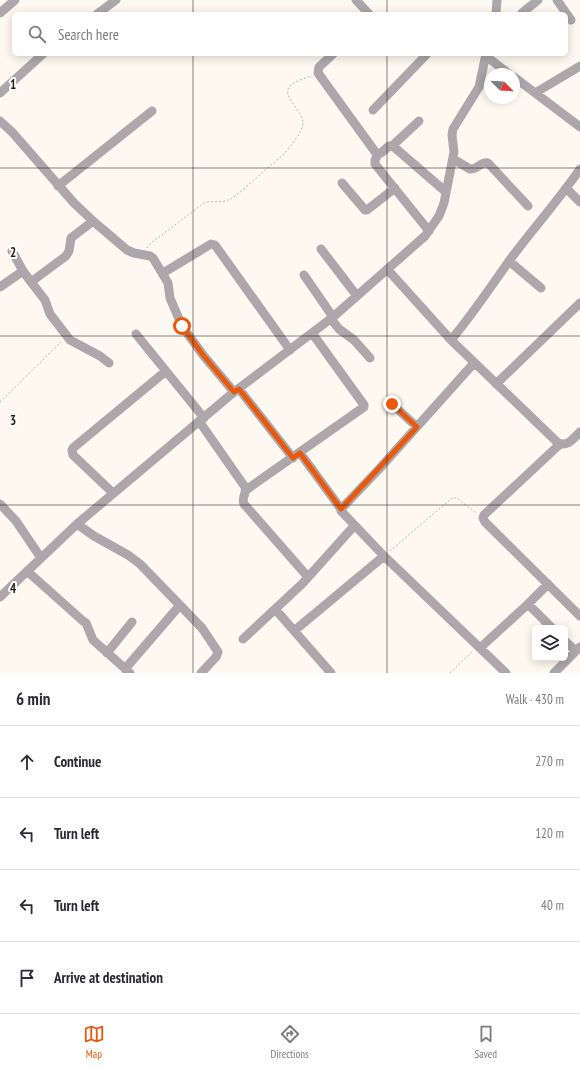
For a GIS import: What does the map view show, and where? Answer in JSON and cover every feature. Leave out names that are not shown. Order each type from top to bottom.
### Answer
[{"type":"street","points":[[0,13],[15,0]]},
{"type":"street","points":[[100,12],[116,0]]},
{"type":"street","points":[[356,0],[367,12]]},
{"type":"street","points":[[496,12],[497,0]]},
{"type":"street","points":[[523,12],[538,0]]},
{"type":"street","points":[[557,0],[565,12]]},
{"type":"street","points":[[568,16],[571,20]]},
{"type":"street","points":[[0,93],[41,56]]},
{"type":"street","points":[[331,56],[319,67],[318,73],[376,154],[378,154]]},
{"type":"street","points":[[373,110],[425,56]]},
{"type":"street","points":[[0,596],[77,524],[237,390],[332,318],[429,231],[439,216],[446,192],[454,152],[452,132],[478,87],[484,56],[501,68]]},
{"type":"street","points":[[535,93],[580,66]]},
{"type":"street","points":[[520,82],[580,127]]},
{"type":"street","points":[[58,186],[152,111]]},
{"type":"street","points":[[0,121],[12,132],[58,186],[93,221],[127,250],[153,258],[168,283],[170,298],[182,326],[203,355],[297,455],[341,509],[342,513],[354,526],[506,673]]},
{"type":"street","points":[[419,121],[392,146],[389,146],[378,154],[375,164],[429,231]]},
{"type":"street","points":[[392,146],[394,146],[446,192]]},
{"type":"street","points":[[453,159],[473,170],[483,162],[488,163],[528,206]]},
{"type":"street","points":[[451,340],[471,316],[509,261],[580,169]]},
{"type":"street","points":[[342,183],[365,210],[395,188]]},
{"type":"street","points":[[566,188],[580,202]]},
{"type":"street","points":[[31,282],[66,256],[69,251],[71,238],[93,221]]},
{"type":"street","points":[[163,273],[211,244],[215,245],[290,350]]},
{"type":"street","points":[[321,249],[357,296]]},
{"type":"street","points":[[12,251],[23,271],[45,300],[50,314],[67,336],[74,343],[100,356],[109,364]]},
{"type":"street","points":[[509,261],[541,288]]},
{"type":"street","points":[[387,269],[451,340],[560,444]]},
{"type":"street","points":[[0,287],[23,271]]},
{"type":"street","points":[[304,275],[339,330],[354,340],[370,358]]},
{"type":"street","points":[[496,384],[580,303]]},
{"type":"street","points":[[308,577],[244,504],[243,499],[246,490],[364,407],[312,333]]},
{"type":"street","points":[[136,334],[166,371],[202,420],[246,490]]},
{"type":"street","points":[[341,509],[417,427],[474,362]]},
{"type":"street","points":[[113,494],[73,455],[72,450],[166,371]]},
{"type":"street","points":[[392,404],[417,427]]},
{"type":"street","points":[[580,432],[567,444],[560,444],[484,515],[483,518],[485,522],[580,616]]},
{"type":"street","points":[[0,504],[16,521],[41,558]]},
{"type":"street","points":[[77,524],[94,536],[135,559],[202,628],[218,649],[218,652],[216,657],[201,673]]},
{"type":"street","points":[[242,640],[308,577],[354,526]]},
{"type":"street","points":[[294,631],[384,556]]},
{"type":"street","points":[[27,571],[86,623],[90,636],[93,640],[128,671],[180,605]]},
{"type":"street","points":[[479,647],[528,604],[548,584]]},
{"type":"street","points":[[528,604],[549,625]]},
{"type":"street","points":[[275,609],[328,672]]},
{"type":"street","points":[[107,653],[132,622]]},
{"type":"street","points":[[554,673],[578,649],[568,643]]},
{"type":"path","points":[[146,255],[147,248],[151,243],[204,203],[222,202],[235,196],[285,152],[302,129],[304,123],[302,116],[289,96],[288,90],[293,84],[318,73]]},
{"type":"path","points":[[0,402],[67,336]]},
{"type":"path","points":[[384,556],[452,498],[458,498],[483,518]]},
{"type":"path","points":[[450,673],[479,647]]},
{"type":"route","points":[[182,326],[203,355],[234,392],[239,389],[293,458],[300,453],[341,509],[417,427],[392,404]]}]
